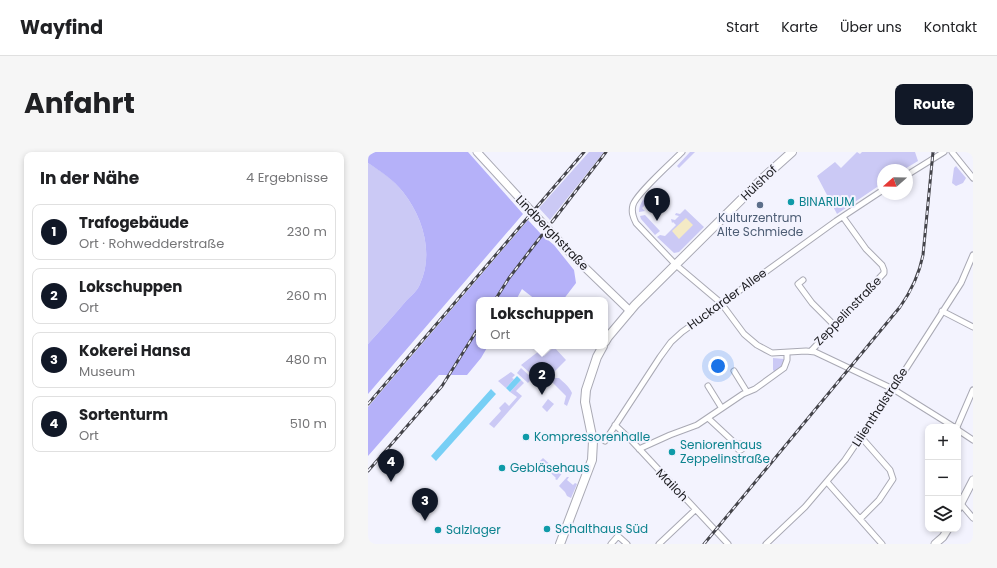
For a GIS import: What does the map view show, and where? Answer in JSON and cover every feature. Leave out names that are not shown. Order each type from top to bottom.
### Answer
[{"type":"main road","name":"Lindberghstraße","points":[[477,152],[572,255],[630,311]]},
{"type":"main road","name":"Hülshof","points":[[608,337],[630,311],[763,178],[792,152]]},
{"type":"main road","points":[[560,544],[592,460],[593,441],[585,402],[586,390],[597,357],[601,349]]},
{"type":"main road","points":[[961,503],[973,480]]},
{"type":"main road","points":[[935,544],[946,532]]},
{"type":"street","points":[[682,152],[639,195],[635,200],[632,212],[636,223],[676,265],[721,303],[744,334],[757,345],[772,353],[815,352],[893,389],[950,424]]},
{"type":"street","points":[[913,171],[944,152]]},
{"type":"street","points":[[952,152],[973,178]]},
{"type":"street","name":"Huckarder Allee","points":[[605,441],[667,347],[689,326],[842,217],[877,194]]},
{"type":"street","name":"Zeppelinstraße","points":[[811,351],[882,276],[884,270],[882,265],[861,244],[842,217]]},
{"type":"street","name":"Lilienthalstraße","points":[[766,544],[805,507],[827,482],[861,437],[961,283],[973,255]]},
{"type":"street","points":[[803,280],[798,284],[805,294],[834,325]]},
{"type":"street","points":[[942,311],[973,327]]},
{"type":"street","points":[[639,449],[682,430],[687,430],[708,418],[721,407],[755,389],[784,368],[787,360],[786,353]]},
{"type":"street","points":[[734,371],[747,392]]},
{"type":"street","points":[[708,386],[721,407]]},
{"type":"street","points":[[958,424],[973,390]]},
{"type":"street","points":[[708,418],[737,445]]},
{"type":"street","name":"Mailoh","points":[[615,426],[639,449],[728,544]]},
{"type":"street","points":[[961,432],[973,440]]},
{"type":"street","points":[[860,519],[879,500],[893,479],[890,470],[861,437]]},
{"type":"street","points":[[827,482],[882,544]]},
{"type":"street","points":[[961,509],[973,518]]},
{"type":"street","points":[[659,544],[696,510]]},
{"type":"street","points":[[611,544],[618,536],[627,544]]},
{"type":"shaded area","points":[[375,152],[468,152],[523,214],[368,394],[368,344],[418,288],[424,272],[426,260],[426,248],[421,224],[410,202],[387,176],[368,163],[368,156]]},
{"type":"shaded area","points":[[589,152],[604,152],[550,220],[539,208]]},
{"type":"shaded area","points":[[690,152],[695,152],[679,168],[677,166]]},
{"type":"shaded area","points":[[857,152],[860,154],[862,152],[915,152],[918,161],[913,164],[877,164],[877,187],[837,214],[817,176],[835,162],[841,168]]},
{"type":"shaded area","points":[[368,163],[391,180],[410,202],[421,224],[426,248],[426,260],[424,272],[418,288],[368,344]]},
{"type":"shaded area","points":[[956,166],[966,178],[963,183],[956,186],[952,183],[954,168]]},
{"type":"shaded area","points":[[652,190],[656,195],[642,208],[645,211],[639,212],[641,203]]},
{"type":"shaded area","points":[[685,209],[704,227],[679,252],[674,253],[657,237],[660,235],[665,236],[676,225],[673,222],[672,223],[671,219],[675,220],[679,216],[675,215],[676,213],[680,214]]},
{"type":"shaded area","points":[[645,215],[660,231],[655,235],[641,219],[640,216]]},
{"type":"shaded area","points":[[528,220],[554,245],[574,270],[576,283],[565,297],[532,297],[522,289],[518,297],[476,297],[476,349],[486,349],[481,358],[467,375],[439,375],[368,456],[368,407]]},
{"type":"shaded area","points":[[552,349],[556,349],[566,360],[540,386],[538,384],[540,382],[521,365],[539,351],[544,356]]},
{"type":"shaded area","points":[[773,358],[784,359],[783,366],[776,373],[773,370]]},
{"type":"shaded area","points":[[521,368],[532,378],[528,383],[517,373]]},
{"type":"shaded area","points":[[511,372],[515,375],[512,378],[514,379],[506,388],[498,381]]},
{"type":"shaded area","points":[[517,376],[521,380],[510,392],[506,388]]},
{"type":"shaded area","points":[[559,378],[568,386],[572,393],[567,406],[564,404],[566,396],[550,380]]},
{"type":"shaded area","points":[[521,380],[524,383],[516,391],[522,396],[494,428],[489,424],[501,411],[499,408],[505,402],[509,406],[517,397],[510,392]]},
{"type":"shaded area","points":[[491,389],[496,394],[436,461],[431,456]]},
{"type":"shaded area","points":[[548,399],[554,404],[547,412],[542,407]]},
{"type":"shaded area","points":[[543,458],[554,468],[555,467],[560,472],[563,472],[557,480],[539,462]]},
{"type":"shaded area","points":[[567,477],[569,477],[567,480],[573,485],[575,483],[577,484],[571,498],[567,496],[559,486]]},
{"type":"sand","points":[[686,218],[693,225],[679,239],[672,231]]},
{"type":"railway","points":[[368,404],[584,152]]},
{"type":"railway","points":[[552,222],[606,152]]},
{"type":"railway","points":[[704,544],[900,307],[908,295],[917,276],[923,255],[933,152]]},
{"type":"railway","points":[[497,297],[509,278],[542,235]]},
{"type":"railway","points":[[368,471],[442,386],[476,332]]},
{"type":"place","name":"BINARIUM","points":[[791,202]]},
{"type":"place","name":"Kulturzentrum Alte Schmiede","points":[[760,205]]},
{"type":"place","name":"Trafogebäude","points":[[657,221]]},
{"type":"place","name":"Lokschuppen","points":[[542,395]]},
{"type":"place","name":"Kompressorenhalle","points":[[526,437]]},
{"type":"place","name":"Seniorenhaus Zeppelinstraße","points":[[672,452]]},
{"type":"place","name":"Gebläsehaus","points":[[502,468]]},
{"type":"place","name":"Sortenturm","points":[[391,482]]},
{"type":"place","name":"Kokerei Hansa","points":[[425,521]]},
{"type":"place","name":"Schalthaus Süd","points":[[547,529]]},
{"type":"place","name":"Salzlager","points":[[438,530]]}]
